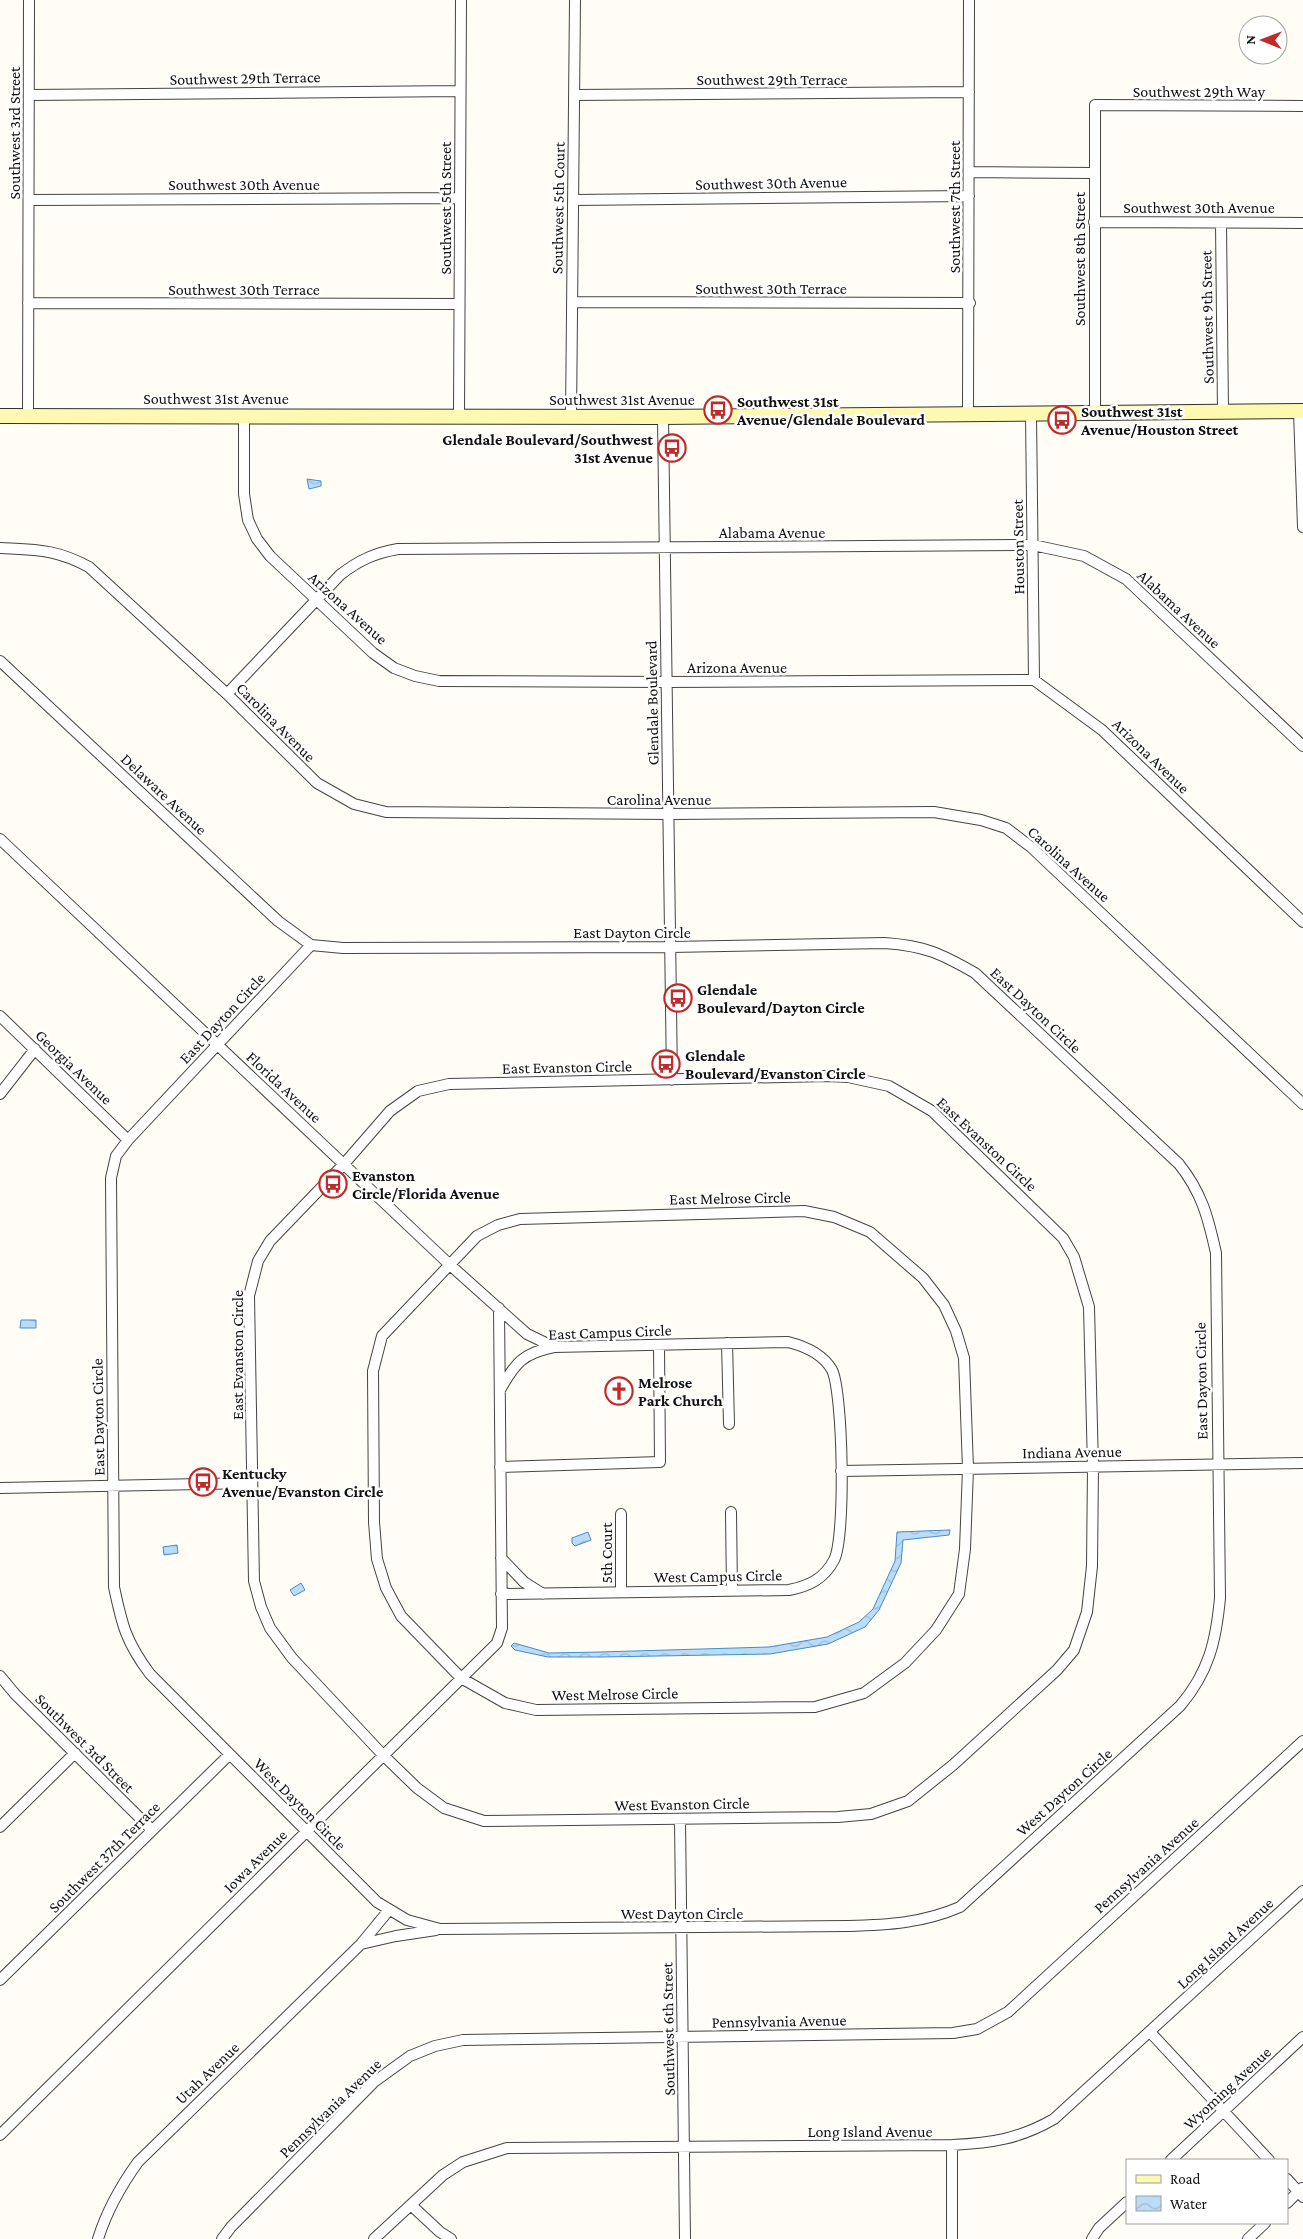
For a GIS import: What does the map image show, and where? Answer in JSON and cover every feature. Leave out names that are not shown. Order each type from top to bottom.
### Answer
[{"type":"main road","name":"Southwest 31st Avenue","points":[[0,416],[459,415],[663,417],[1301,411]]},
{"type":"street","name":"Southwest 3rd Street","points":[[28,416],[29,0]]},
{"type":"street","name":"Southwest 5th Street","points":[[459,415],[461,0]]},
{"type":"street","name":"Southwest 5th Court","points":[[571,417],[575,0]]},
{"type":"street","name":"Southwest 7th Street","points":[[968,0],[970,303],[968,414]]},
{"type":"street","name":"Southwest 29th Terrace","points":[[29,95],[460,91]]},
{"type":"street","name":"Southwest 29th Terrace","points":[[574,95],[969,92]]},
{"type":"street","name":"Southwest 29th Way","points":[[1095,105],[1303,106]]},
{"type":"street","name":"Southwest 8th Street","points":[[1095,105],[1095,413]]},
{"type":"street","points":[[969,172],[1094,173]]},
{"type":"street","name":"Southwest 30th Avenue","points":[[573,200],[969,196]]},
{"type":"street","name":"Southwest 30th Avenue","points":[[29,200],[460,198]]},
{"type":"street","name":"Southwest 30th Avenue","points":[[1094,222],[1303,223]]},
{"type":"street","name":"Southwest 9th Street","points":[[1221,223],[1223,412]]},
{"type":"street","name":"Southwest 30th Terrace","points":[[572,302],[970,303]]},
{"type":"street","name":"Southwest 30th Terrace","points":[[28,303],[459,304]]},
{"type":"street","points":[[1301,411],[1303,527]]},
{"type":"street","name":"Houston Street","points":[[1031,413],[1034,680]]},
{"type":"street","name":"Arizona Avenue","points":[[244,416],[244,494],[248,520],[257,539],[270,556],[317,602],[374,653],[394,668],[415,676],[439,681],[1034,680],[1102,730],[1303,922]]},
{"type":"street","name":"Glendale Boulevard","points":[[663,417],[672,1080]]},
{"type":"street","name":"Alabama Avenue","points":[[227,694],[317,602],[340,575],[358,561],[378,553],[398,549],[1032,545],[1084,556],[1126,579],[1303,746]]},
{"type":"street","name":"Carolina Avenue","points":[[0,548],[48,550],[71,557],[89,567],[227,694],[317,783],[354,804],[386,812],[669,814],[934,812],[981,820],[1006,828],[1031,847],[1303,1104]]},
{"type":"street","name":"Delaware Avenue","points":[[0,661],[278,921],[311,945]]},
{"type":"street","name":"Florida Avenue","points":[[0,839],[450,1264],[527,1334],[554,1347]]},
{"type":"street","name":"East Dayton Circle","points":[[114,1486],[111,1178],[116,1156],[128,1140],[311,945],[343,948],[671,947],[884,943],[918,946],[949,958],[975,973],[1172,1157],[1193,1182],[1203,1202],[1216,1253],[1218,1465]]},
{"type":"street","name":"Georgia Avenue","points":[[0,1016],[128,1140]]},
{"type":"street","points":[[0,1094],[35,1049]]},
{"type":"street","name":"East Evanston Circle","points":[[252,1484],[249,1296],[252,1277],[258,1261],[270,1241],[344,1164],[390,1111],[418,1091],[449,1084],[848,1077],[889,1086],[932,1111],[1063,1238],[1074,1256],[1089,1306],[1093,1466]]},
{"type":"street","name":"East Melrose Circle","points":[[376,1355],[382,1336],[477,1236],[498,1225],[520,1219],[804,1211],[834,1217],[870,1232],[923,1278],[944,1305],[956,1331],[964,1358],[968,1469]]},
{"type":"street","points":[[500,1308],[500,1391]]},
{"type":"street","name":"East Campus Circle","points":[[501,1594],[500,1391],[511,1370],[523,1357],[536,1350],[554,1347],[788,1342],[805,1346],[818,1355],[831,1369],[837,1386],[841,1471]]},
{"type":"street","points":[[727,1343],[729,1424]]},
{"type":"street","points":[[500,1467],[660,1462],[659,1345]]},
{"type":"street","name":"West Melrose Circle","points":[[376,1355],[373,1380],[374,1522],[377,1559],[386,1588],[401,1616],[461,1678],[504,1703],[536,1710],[815,1707],[864,1693],[904,1663],[936,1630],[959,1594],[965,1550],[968,1469]]},
{"type":"street","name":"Indiana Avenue","points":[[841,1471],[1303,1463]]},
{"type":"street","name":"West Dayton Circle","points":[[114,1486],[114,1587],[122,1624],[133,1651],[150,1674],[229,1756],[377,1902],[388,1910],[407,1920],[440,1930],[896,1925],[936,1917],[960,1907],[1180,1706],[1196,1688],[1213,1648],[1220,1598],[1218,1465]]},
{"type":"street","name":"West Evanston Circle","points":[[252,1484],[254,1581],[261,1607],[270,1628],[292,1658],[383,1755],[417,1788],[444,1808],[484,1822],[680,1819],[872,1814],[908,1801],[953,1765],[1057,1670],[1074,1650],[1087,1612],[1091,1589],[1093,1466]]},
{"type":"street","name":"West Campus Circle","points":[[501,1594],[789,1590],[812,1584],[827,1571],[835,1558],[839,1542],[841,1471]]},
{"type":"street","points":[[0,1488],[252,1484]]},
{"type":"street","points":[[731,1512],[732,1591]]},
{"type":"street","name":"5th Court","points":[[621,1514],[621,1592]]},
{"type":"street","points":[[501,1557],[508,1567],[524,1582],[543,1594]]},
{"type":"street","name":"Iowa Avenue","points":[[0,2135],[497,1643],[502,1628],[501,1594]]},
{"type":"street","name":"Southwest 3rd Street","points":[[0,1676],[14,1694],[152,1830]]},
{"type":"street","name":"Pennsylvania Avenue","points":[[222,2239],[231,2227],[374,2082],[410,2056],[435,2046],[464,2040],[953,2033],[977,2029],[1008,2012],[1303,1741]]},
{"type":"street","points":[[0,1827],[74,1753]]},
{"type":"street","name":"Southwest 37th Terrace","points":[[0,1980],[229,1756]]},
{"type":"street","name":"Southwest 6th Street","points":[[680,1819],[685,2239]]},
{"type":"street","name":"Long Island Avenue","points":[[374,2239],[462,2162],[507,2148],[952,2145],[1009,2140],[1032,2132],[1054,2119],[1303,1891]]},
{"type":"street","name":"Utah Avenue","points":[[98,2239],[108,2208],[121,2185],[138,2162],[361,1944],[388,1910]]},
{"type":"street","points":[[361,1944],[396,1936],[440,1930]]},
{"type":"street","points":[[1150,2032],[1268,2159]]},
{"type":"street","name":"Wyoming Avenue","points":[[1172,2159],[1303,2037]]},
{"type":"street","points":[[952,2145],[952,2239]]},
{"type":"street","points":[[1288,2180],[1302,2192],[1288,2202]]},
{"type":"street","points":[[1092,2239],[1099,2228],[1126,2203]]},
{"type":"street","points":[[411,2205],[451,2239]]},
{"type":"street","points":[[1248,2239],[1264,2224]]},
{"type":"water","points":[[307,479],[321,481],[321,486],[309,489]]},
{"type":"water","points":[[21,1320],[36,1320],[36,1328],[20,1328]]},
{"type":"water","points":[[950,1530],[949,1535],[903,1540],[901,1563],[879,1610],[865,1627],[828,1644],[770,1654],[602,1657],[548,1657],[515,1650],[511,1646],[514,1643],[549,1653],[600,1652],[769,1647],[827,1637],[859,1622],[873,1609],[895,1561],[897,1532]]},
{"type":"water","points":[[588,1532],[591,1540],[575,1546],[572,1543],[572,1538]]},
{"type":"water","points":[[177,1545],[178,1553],[164,1555],[163,1547]]},
{"type":"water","points":[[301,1583],[305,1590],[294,1596],[290,1590]]},
{"type":"place","name":"Southwest 31st Avenue/Glendale Boulevard","points":[[718,410]]},
{"type":"place","name":"Southwest 31st Avenue/Houston Street","points":[[1062,420]]},
{"type":"place","name":"Glendale Boulevard/Southwest 31st Avenue","points":[[672,448]]},
{"type":"place","name":"Glendale Boulevard/Dayton Circle","points":[[678,998]]},
{"type":"place","name":"Glendale Boulevard/Evanston Circle","points":[[666,1064]]},
{"type":"place","name":"Evanston Circle/Florida Avenue","points":[[333,1184]]},
{"type":"place","name":"Melrose Park Church","points":[[619,1391]]},
{"type":"place","name":"Kentucky Avenue/Evanston Circle","points":[[203,1482]]}]
